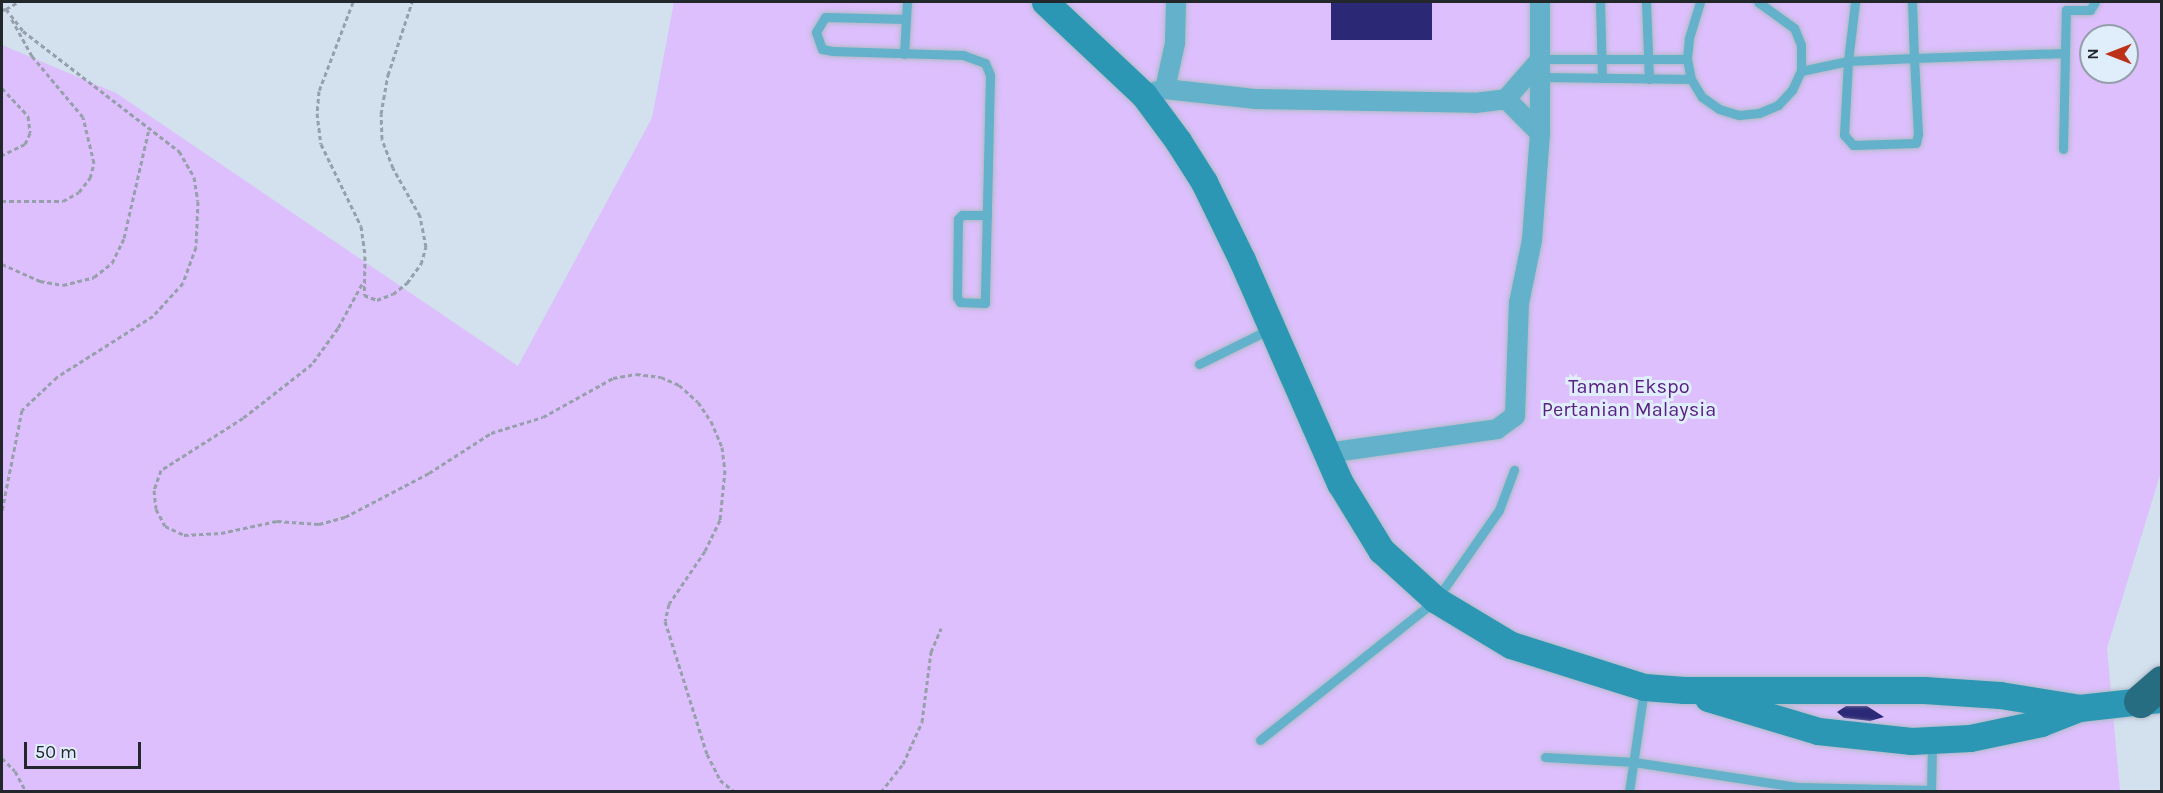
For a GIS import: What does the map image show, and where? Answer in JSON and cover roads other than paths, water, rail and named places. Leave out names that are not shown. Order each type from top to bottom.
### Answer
[{"type":"street","points":[[1045,2],[1155,92],[1204,182],[1326,453],[1381,550],[1436,600],[1511,645],[1644,687],[1684,690],[1825,687],[1971,692],[2079,708]]},
{"type":"street","points":[[1155,92],[1175,43],[1176,2]]},
{"type":"street","points":[[1326,453],[1497,429],[1515,416],[1519,303],[1532,240],[1540,133],[1540,2]]},
{"type":"street","points":[[1155,92],[1256,99],[1379,103],[1506,99],[1541,68]]},
{"type":"street","points":[[1506,99],[1540,133]]},
{"type":"street","points":[[1818,731],[1815,708],[1825,687]]},
{"type":"street","points":[[1684,690],[1818,731],[1882,740],[1932,741],[2041,723],[2079,708],[2156,698]]},
{"type":"lane","points":[[904,54],[907,2]]},
{"type":"lane","points":[[1600,2],[1602,78]]},
{"type":"lane","points":[[1646,2],[1649,79]]},
{"type":"lane","points":[[1700,2],[1687,59],[1691,79],[1702,97],[1719,109],[1738,115],[1759,113],[1785,97],[1801,71],[1801,45],[1794,28],[1758,2]]},
{"type":"lane","points":[[1855,2],[1848,61],[1847,142],[1908,145],[1916,142],[1918,134],[1912,2]]},
{"type":"lane","points":[[2063,149],[2066,6],[2090,10],[2095,2]]},
{"type":"lane","points":[[906,19],[825,17],[816,32],[822,49],[832,51],[974,56],[985,63],[990,75],[987,215],[985,303],[958,301],[960,216],[987,215]]},
{"type":"lane","points":[[1801,71],[1848,61],[2065,53]]},
{"type":"lane","points":[[1541,68],[1603,60],[1687,59]]},
{"type":"lane","points":[[1541,68],[1602,78],[1691,79]]},
{"type":"lane","points":[[1199,364],[1272,329]]},
{"type":"lane","points":[[1260,740],[1436,600],[1499,510],[1514,470]]},
{"type":"lane","points":[[1629,792],[1644,687]]},
{"type":"lane","points":[[1545,758],[1634,762],[1797,788],[1931,791],[1932,741]]},
{"type":"park label","name":"Taman Ekspo Pertanian Malaysia","points":[[1629,398]]}]
